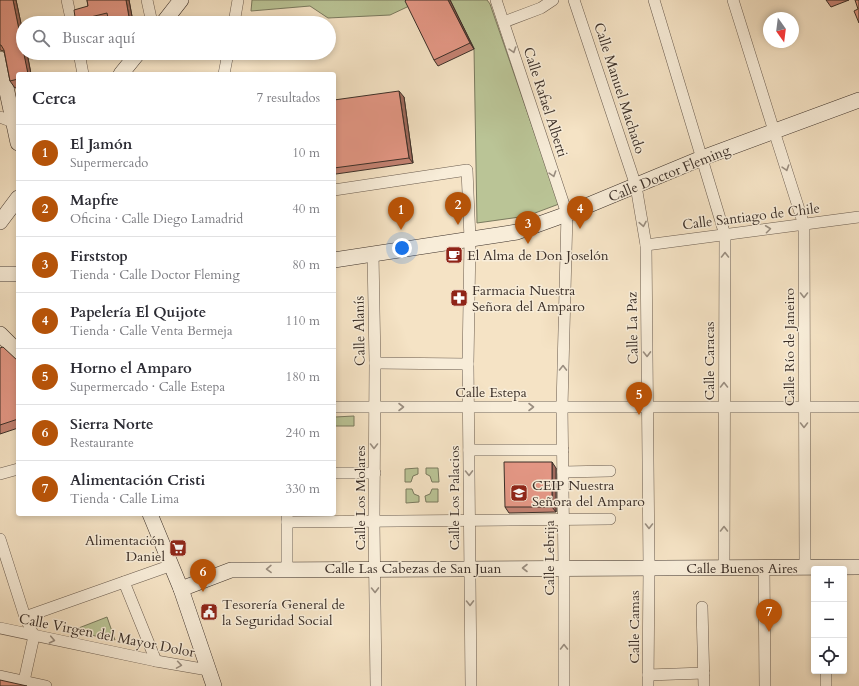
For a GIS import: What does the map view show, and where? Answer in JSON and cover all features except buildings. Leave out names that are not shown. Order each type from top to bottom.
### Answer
[{"type":"main road","points":[[168,16],[181,0]]},
{"type":"main road","points":[[0,60],[7,120],[16,139]]},
{"type":"main road","points":[[123,72],[132,60]]},
{"type":"main road","name":"Calle Doctor Fleming","points":[[336,260],[517,232],[567,214],[702,158],[859,100]]},
{"type":"main road","points":[[1,220],[16,201]]},
{"type":"main road","points":[[0,274],[16,274]]},
{"type":"main road","points":[[0,334],[16,350]]},
{"type":"main road","points":[[151,516],[181,589],[214,686]]},
{"type":"main road","name":"Calle Buenos Aires","points":[[649,568],[811,567]]},
{"type":"main road","name":"Calle Buenos Aires","points":[[847,567],[859,567]]},
{"type":"main road","name":"Calle Las Cabezas de San Juan","points":[[181,589],[231,570],[375,568],[649,568]]},
{"type":"street","points":[[67,0],[70,16]]},
{"type":"street","points":[[147,0],[150,16]]},
{"type":"street","points":[[235,16],[238,0]]},
{"type":"street","name":"Calle Rafael Alberti","points":[[496,0],[567,214],[562,407]]},
{"type":"street","points":[[504,22],[540,8],[553,0]]},
{"type":"street","name":"Calle Manuel Machado","points":[[574,0],[636,186]]},
{"type":"street","name":"Calle Caracas","points":[[654,0],[725,235],[724,568]]},
{"type":"street","name":"Calle Río de Janeiro","points":[[734,0],[804,225],[805,567]]},
{"type":"street","points":[[80,60],[83,72]]},
{"type":"street","points":[[224,72],[227,60]]},
{"type":"street","name":"Calle Los Palacios","points":[[336,190],[467,170],[470,239],[468,406],[471,686]]},
{"type":"street","name":"Calle La Paz","points":[[636,186],[646,245],[649,568]]},
{"type":"street","name":"Calle Santiago de Chile","points":[[646,245],[859,217]]},
{"type":"street","name":"Calle Alanís","points":[[373,254],[375,363],[374,406]]},
{"type":"street","points":[[375,363],[468,364]]},
{"type":"street","name":"Calle Los Molares","points":[[374,406],[376,686]]},
{"type":"street","name":"Calle Estepa","points":[[336,407],[859,407]]},
{"type":"street","name":"Calle Lebrija","points":[[562,407],[564,686]]},
{"type":"street","points":[[469,450],[563,450]]},
{"type":"street","points":[[0,474],[16,470]]},
{"type":"street","points":[[563,472],[610,471]]},
{"type":"street","points":[[336,473],[375,473]]},
{"type":"street","points":[[287,569],[287,518],[374,521],[610,519]]},
{"type":"street","points":[[0,539],[25,617],[34,636],[24,681]]},
{"type":"street","points":[[25,617],[172,565]]},
{"type":"street","points":[[764,567],[765,686]]},
{"type":"street","name":"Calle Camas","points":[[648,686],[649,568]]},
{"type":"street","points":[[124,582],[156,661]]},
{"type":"street","points":[[702,607],[704,686]]},
{"type":"street","name":"Calle Virgen del Mayor Dolor","points":[[0,628],[156,661],[208,670]]},
{"type":"street","points":[[648,675],[704,673]]},
{"type":"street","points":[[826,674],[826,686]]},
{"type":"street","points":[[0,676],[46,686]]},
{"type":"green space","points":[[252,0],[422,0],[390,15],[336,18],[336,16],[325,16],[310,6],[251,11]]},
{"type":"green space","points":[[450,0],[487,0],[490,4],[559,204],[527,216],[477,223],[474,48]]},
{"type":"green space","points":[[354,416],[354,426],[336,426],[336,417]]},
{"type":"green space","points":[[418,468],[418,474],[413,476],[411,482],[405,482],[405,469]]},
{"type":"green space","points":[[426,468],[438,468],[439,482],[432,482],[430,476],[426,474]]},
{"type":"green space","points":[[406,489],[412,489],[414,494],[419,496],[419,502],[406,503]]},
{"type":"green space","points":[[432,489],[438,489],[438,502],[426,502],[425,496],[430,494]]},
{"type":"green space","points":[[107,617],[115,640],[71,631]]},
{"type":"place","name":"Mapfre","points":[[458,225]]},
{"type":"place","name":"Papelería El Quijote","points":[[580,229]]},
{"type":"place","name":"El Jamón","points":[[401,230]]},
{"type":"place","name":"Firststop","points":[[528,244]]},
{"type":"place","name":"El Alma de Don Joselón","points":[[454,255]]},
{"type":"place","name":"Farmacia Nuestra Señora del Amparo","points":[[459,298]]},
{"type":"place","name":"Horno el Amparo","points":[[639,415]]},
{"type":"place","name":"CEIP Nuestra Señora del Amparo","points":[[519,493]]},
{"type":"place","name":"Alimentación Daniel","points":[[178,548]]},
{"type":"place","name":"Sierra Norte","points":[[203,592]]},
{"type":"place","name":"Tesorería General de la Seguridad Social","points":[[209,612]]},
{"type":"place","name":"Alimentación Cristi","points":[[769,632]]}]
